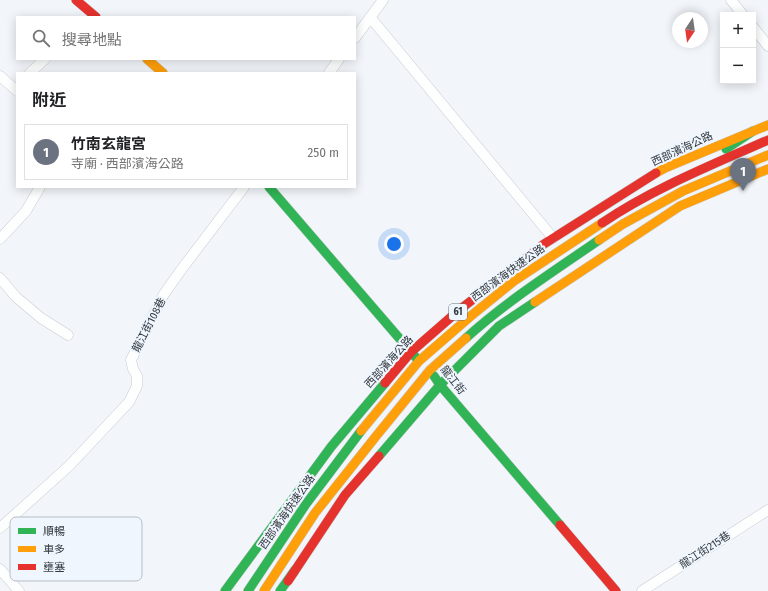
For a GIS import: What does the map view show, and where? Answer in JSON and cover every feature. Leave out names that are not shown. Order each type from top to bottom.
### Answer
[{"type":"main road","points":[[76,0],[92,16]]},
{"type":"main road","points":[[148,60],[162,72]]},
{"type":"main road","name":"西部濱海公路","points":[[225,591],[331,447],[411,352],[458,311],[544,244],[665,168],[768,125]]},
{"type":"main road","points":[[684,176],[753,131]]},
{"type":"main road","name":"西部濱海快速公路","points":[[248,591],[280,542],[364,426],[419,361],[472,315],[514,282],[615,214],[684,176],[768,140]]},
{"type":"main road","name":"61","points":[[264,591],[315,512],[430,370],[480,325],[514,299],[623,224],[684,191],[768,155]]},
{"type":"main road","points":[[281,591],[345,495],[440,385],[499,326],[680,206],[768,169]]},
{"type":"main road","name":"龍江街","points":[[270,188],[411,352],[430,370],[440,385],[616,591]]},
{"type":"main road","points":[[238,591],[280,542]]},
{"type":"main road","points":[[268,591],[286,557]]},
{"type":"street","points":[[356,37],[383,0]]},
{"type":"street","points":[[731,0],[741,12]]},
{"type":"street","points":[[370,17],[554,238]]},
{"type":"street","points":[[756,32],[768,46]]},
{"type":"street","points":[[31,72],[44,60]]},
{"type":"street","points":[[330,72],[338,60]]},
{"type":"street","points":[[0,76],[16,88]]},
{"type":"street","points":[[0,239],[26,211],[39,188]]},
{"type":"street","name":"龍江街108巷","points":[[12,517],[69,466],[129,402],[137,386],[137,376],[133,369],[131,360],[164,294],[243,188]]},
{"type":"street","points":[[0,278],[16,297],[41,318],[68,335]]},
{"type":"street","name":"龍江街215巷","points":[[642,591],[768,510]]},
{"type":"street","name":"龍江街108巷","points":[[0,528],[10,519]]},
{"type":"street","points":[[0,569],[10,581]]},
{"type":"street","points":[[10,581],[19,591]]},
{"type":"traffic: fast","points":[[726,149],[753,131]]},
{"type":"traffic: fast","points":[[270,188],[418,360]]},
{"type":"traffic: fast","points":[[466,338],[514,299],[599,240]]},
{"type":"traffic: fast","points":[[379,456],[440,385],[499,326],[535,302]]},
{"type":"traffic: fast","points":[[434,376],[440,385],[560,525]]},
{"type":"traffic: fast","points":[[225,591],[331,447],[385,383]]},
{"type":"traffic: fast","points":[[248,591],[306,504],[361,431]]},
{"type":"traffic: fast","points":[[280,591],[295,570]]},
{"type":"traffic: slow","points":[[148,60],[162,72]]},
{"type":"traffic: slow","points":[[656,173],[768,125]]},
{"type":"traffic: slow","points":[[599,240],[623,224],[683,191],[768,155]]},
{"type":"traffic: slow","points":[[535,302],[680,206],[768,169]]},
{"type":"traffic: slow","points":[[361,431],[419,361],[472,315],[514,281],[602,223]]},
{"type":"traffic: slow","points":[[264,591],[315,513],[377,435],[430,370],[466,338]]},
{"type":"traffic: jam","points":[[76,0],[95,16]]},
{"type":"traffic: jam","points":[[602,223],[622,210],[663,188],[768,140]]},
{"type":"traffic: jam","points":[[385,383],[411,352],[458,311],[544,244],[656,173]]},
{"type":"traffic: jam","points":[[288,581],[345,495],[379,456]]},
{"type":"traffic: jam","points":[[560,525],[616,591]]},
{"type":"place","name":"竹南玄龍宮","points":[[743,191]]}]
